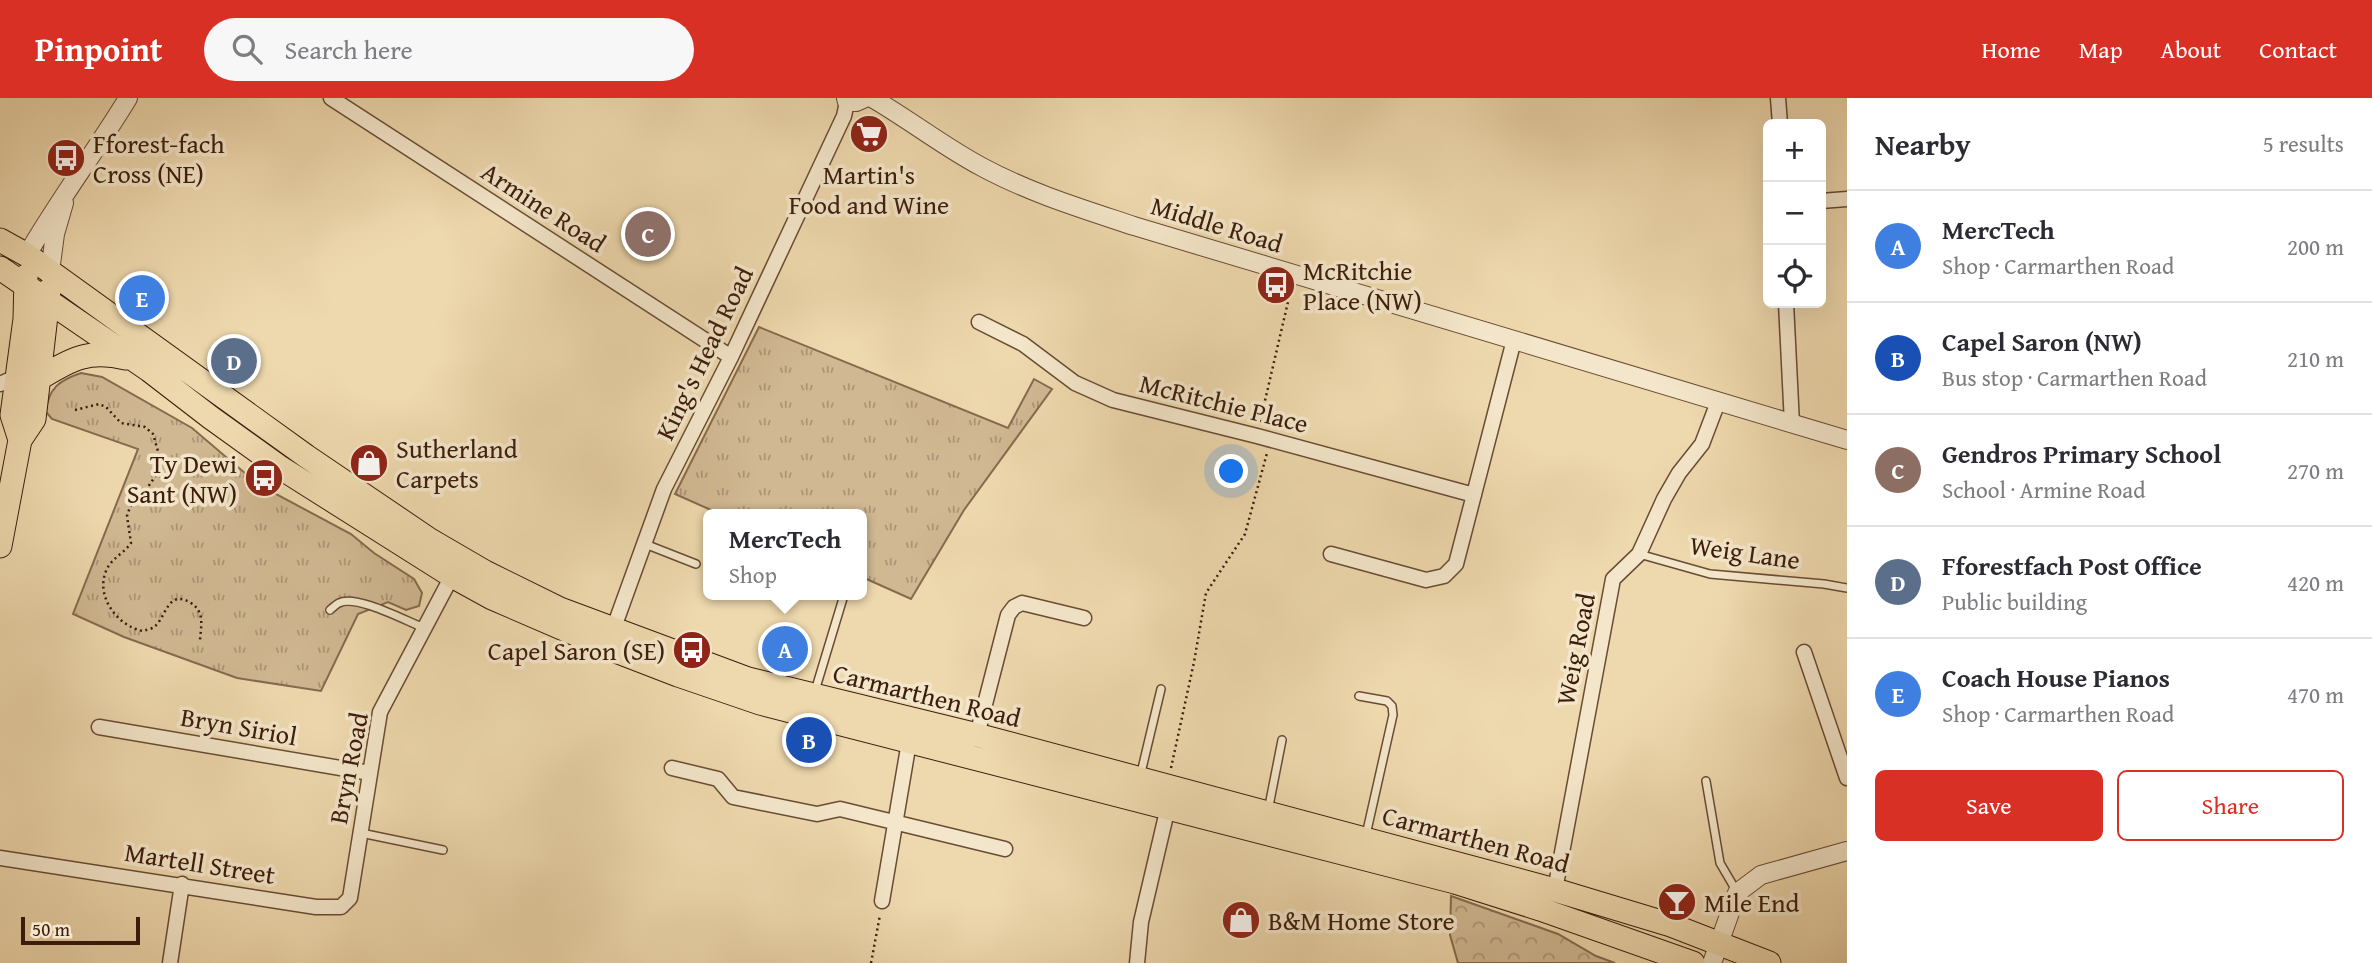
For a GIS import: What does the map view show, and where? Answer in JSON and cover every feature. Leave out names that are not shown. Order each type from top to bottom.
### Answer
[{"type":"main road","name":"Carmarthen Road","points":[[0,240],[27,255],[306,456],[430,540],[538,600],[748,679],[1140,778],[1167,796],[1540,909],[1693,963]]},
{"type":"main road","points":[[20,440],[12,415],[8,380],[25,318],[27,255]]},
{"type":"main road","name":"Carmarthen Road","points":[[0,268],[136,361],[281,468],[452,576],[530,615],[677,675],[760,703],[909,742],[1167,796],[1268,812],[1634,912],[1715,953],[1769,963]]},
{"type":"main road","points":[[0,546],[20,440],[34,419],[49,301],[50,272]]},
{"type":"main road","points":[[40,378],[86,355],[108,354],[136,361]]},
{"type":"street","points":[[27,255],[48,218],[106,135],[128,98]]},
{"type":"street","name":"Armine Road","points":[[331,98],[731,357]]},
{"type":"street","points":[[846,100],[856,102],[865,98]]},
{"type":"street","name":"Middle Road","points":[[872,98],[982,167],[1023,186],[1133,226],[1847,440]]},
{"type":"street","points":[[1778,98],[1780,119]]},
{"type":"street","name":"King's Head Road","points":[[613,630],[664,489],[731,357],[844,117],[846,100]]},
{"type":"street","points":[[50,272],[55,234],[68,189]]},
{"type":"street","points":[[1826,201],[1847,199]]},
{"type":"street","points":[[1786,308],[1792,424]]},
{"type":"street","name":"McRitchie Place","points":[[979,322],[1024,344],[1075,383],[1113,400],[1474,495]]},
{"type":"street","points":[[1331,554],[1426,580],[1444,576],[1456,564],[1514,340]]},
{"type":"street","name":"Weig Road","points":[[1555,890],[1613,579],[1639,554],[1664,499],[1679,473],[1702,444],[1718,402]]},
{"type":"street","name":"Bryn Road","points":[[356,859],[380,712],[452,576]]},
{"type":"street","points":[[977,735],[1008,615],[1014,607],[1022,603],[1084,618]]},
{"type":"street","points":[[1804,652],[1847,778]]},
{"type":"street","name":"Bryn Siriol","points":[[99,727],[370,773]]},
{"type":"street","points":[[883,901],[909,742]]},
{"type":"street","points":[[672,768],[718,779],[733,797],[817,814],[840,808],[1005,849]]},
{"type":"street","points":[[1138,963],[1141,922],[1167,796]]},
{"type":"street","points":[[1715,953],[1737,892],[1761,875],[1847,851]]},
{"type":"street","name":"Martell Street","points":[[0,858],[334,909],[341,907],[350,898],[356,859]]},
{"type":"street","points":[[170,963],[181,884]]},
{"type":"lane","points":[[644,544],[696,564]]},
{"type":"lane","name":"Weig Lane","points":[[1639,554],[1710,574],[1847,588]]},
{"type":"lane","points":[[814,696],[843,600]]},
{"type":"lane","points":[[330,610],[338,603],[357,603],[372,606],[424,628]]},
{"type":"lane","points":[[1140,778],[1161,689]]},
{"type":"lane","points":[[1359,696],[1387,701],[1392,706],[1393,715],[1365,838]]},
{"type":"lane","points":[[1268,812],[1282,740]]},
{"type":"lane","points":[[1706,781],[1720,863],[1737,892]]},
{"type":"lane","points":[[360,833],[443,850]]},
{"type":"path","points":[[1167,796],[1206,593],[1245,534],[1294,274]]},
{"type":"path","points":[[75,410],[99,404],[106,407],[121,423],[145,427],[153,434],[160,458],[158,472],[130,507],[127,516],[131,543],[107,568],[105,582],[108,606],[125,625],[143,631],[157,625],[172,602],[189,602],[200,611],[200,640]]},
{"type":"path","points":[[871,963],[883,901]]},
{"type":"green space","points":[[759,327],[1008,428],[1034,379],[1052,389],[964,510],[911,599],[867,579],[867,509],[709,509],[675,494]]},
{"type":"green space","points":[[81,373],[102,377],[192,428],[259,485],[351,534],[414,579],[422,593],[419,606],[406,610],[388,602],[358,614],[321,691],[237,678],[124,637],[73,614],[138,449],[52,419],[46,412],[49,397],[56,386]]},
{"type":"green space","points":[[1451,896],[1558,934],[1596,956],[1615,963],[1458,963],[1450,935]]},
{"type":"place","name":"Martin's Food and Wine","points":[[869,134]]},
{"type":"place","name":"Fforest-fach Cross (NE)","points":[[66,158]]},
{"type":"place","name":"Gendros Primary School","points":[[648,234]]},
{"type":"place","name":"McRitchie Place (NW)","points":[[1276,285]]},
{"type":"place","name":"Coach House Pianos","points":[[142,298]]},
{"type":"place","name":"Fforestfach Post Office","points":[[234,361]]},
{"type":"place","name":"Sutherland Carpets","points":[[369,463]]},
{"type":"place","name":"Ty Dewi Sant (NW)","points":[[264,478]]},
{"type":"place","name":"MercTech","points":[[785,649]]},
{"type":"place","name":"Capel Saron (SE)","points":[[692,650]]},
{"type":"place","name":"Capel Saron (NW)","points":[[809,740]]},
{"type":"place","name":"Mile End","points":[[1677,902]]},
{"type":"place","name":"B&M Home Store","points":[[1241,920]]}]
